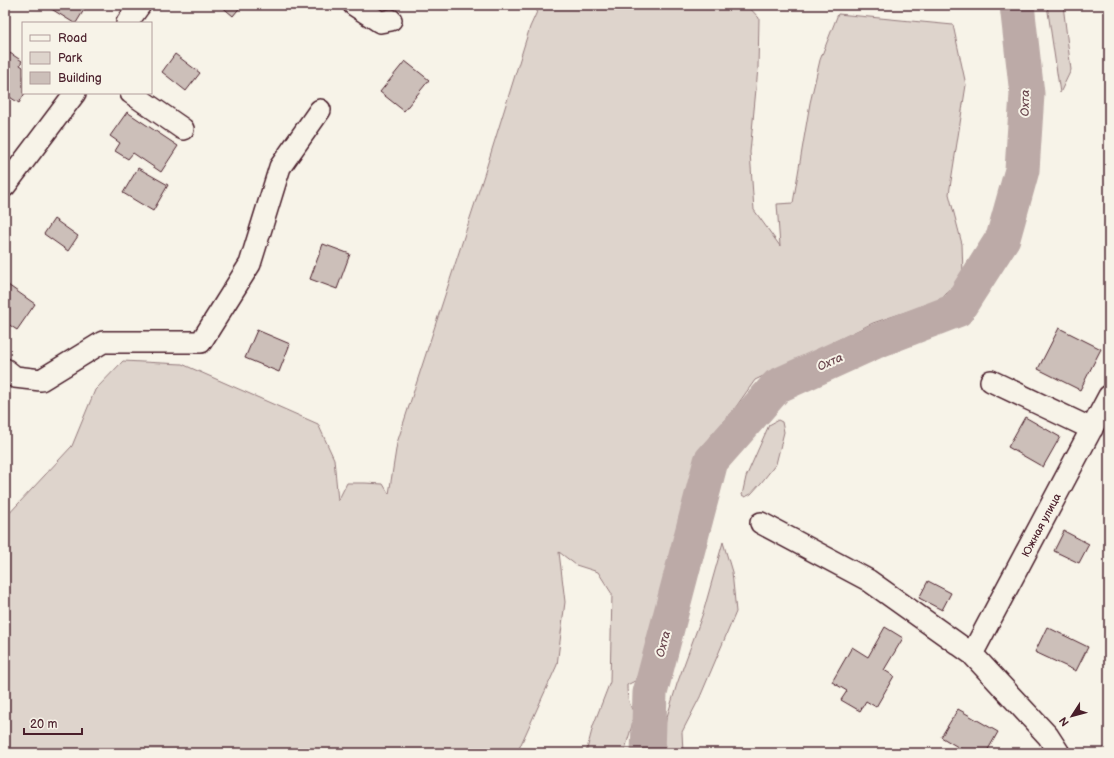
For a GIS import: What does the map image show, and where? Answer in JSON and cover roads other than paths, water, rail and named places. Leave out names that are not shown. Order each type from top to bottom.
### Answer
[{"type":"street","points":[[128,22],[140,5]]},
{"type":"street","points":[[354,5],[380,22],[391,20]]},
{"type":"street","points":[[5,186],[74,94]]},
{"type":"street","points":[[132,94],[183,129]]},
{"type":"street","points":[[5,369],[15,377],[41,380],[103,342],[201,342],[250,264],[280,167],[320,110]]},
{"type":"street","points":[[991,381],[1092,429]]},
{"type":"street","name":"Южная улица","points":[[972,654],[1109,396]]},
{"type":"street","points":[[761,523],[868,580],[972,654],[1048,736],[1059,753]]},
{"type":"waterway","name":"Охта","points":[[648,753],[650,693],[711,461],[777,386],[874,342],[957,310],[1003,238],[1022,170],[1027,94],[1017,5]]}]
